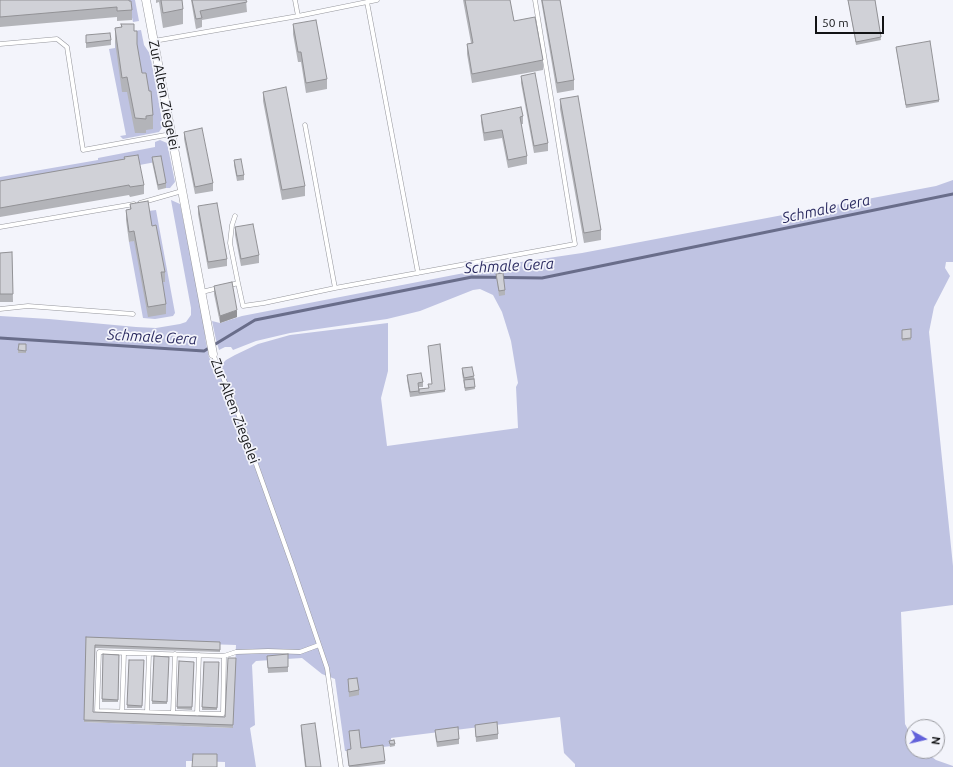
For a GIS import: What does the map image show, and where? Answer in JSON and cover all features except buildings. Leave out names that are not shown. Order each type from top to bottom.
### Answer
[{"type":"street","name":"Zur Alten Ziegelei","points":[[146,0],[213,354]]},
{"type":"lane","points":[[295,0],[298,16]]},
{"type":"lane","points":[[154,41],[298,16],[377,0]]},
{"type":"lane","points":[[235,216],[232,225],[230,243],[243,306],[575,244],[535,0]]},
{"type":"lane","points":[[367,2],[418,273]]},
{"type":"lane","points":[[0,44],[57,39],[67,47],[83,150],[172,133]]},
{"type":"lane","points":[[305,125],[335,288]]},
{"type":"lane","points":[[0,227],[138,204],[182,191]]},
{"type":"lane","points":[[201,292],[238,283]]},
{"type":"lane","points":[[0,309],[28,306],[133,314]]},
{"type":"lane","name":"Zur Alten Ziegelei","points":[[213,354],[236,408],[327,668],[341,767]]},
{"type":"lane","points":[[224,656],[223,714],[97,711],[99,652],[224,656],[236,652],[300,652],[319,645]]},
{"type":"lane","points":[[122,711],[124,653]]},
{"type":"lane","points":[[147,712],[149,654]]},
{"type":"lane","points":[[173,713],[174,654]]},
{"type":"lane","points":[[197,714],[199,655]]},
{"type":"shaded area","points":[[128,0],[135,0],[139,21],[133,22]]},
{"type":"shaded area","points":[[141,30],[144,45],[150,54],[163,126],[159,132],[123,139],[120,136],[126,135],[109,49],[115,48],[115,42],[122,41],[133,31]]},
{"type":"shaded area","points":[[160,140],[167,143],[175,182],[170,188],[166,188],[161,161],[0,191],[0,177],[98,160],[98,158],[155,147],[155,142]]},
{"type":"shaded area","points":[[953,180],[953,262],[946,262],[945,268],[950,276],[934,307],[929,332],[953,566],[953,605],[901,612],[905,759],[935,759],[953,767],[575,767],[575,764],[564,753],[560,717],[391,738],[392,746],[345,751],[335,679],[322,674],[302,658],[256,661],[252,665],[255,725],[250,728],[256,767],[225,767],[225,762],[186,761],[186,767],[0,767],[0,316],[156,328],[186,322],[191,315],[191,308],[171,200],[180,204],[203,318],[206,343],[209,357],[214,366],[223,363],[235,355],[258,344],[290,335],[388,323],[388,371],[381,398],[387,446],[518,428],[516,387],[518,383],[511,341],[502,312],[493,295],[480,289],[473,290],[420,311],[387,319],[290,333],[256,341],[233,350],[231,347],[225,347],[219,350],[212,321],[220,323],[242,316],[521,262],[582,253],[936,186]],"holes":[[[87,640],[236,645],[233,728],[84,722]]]},
{"type":"shaded area","points":[[156,210],[175,313],[173,316],[155,319],[143,318],[129,242],[152,235],[148,211]]},
{"type":"waterway","name":"Schmale Gera","points":[[0,338],[204,351],[255,320],[472,277],[542,278],[953,194]]}]
